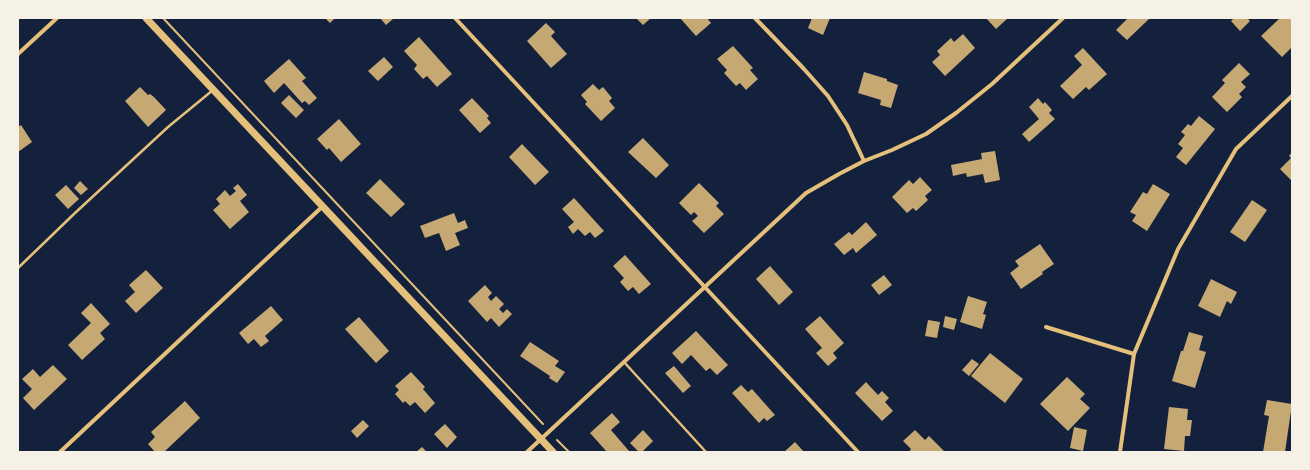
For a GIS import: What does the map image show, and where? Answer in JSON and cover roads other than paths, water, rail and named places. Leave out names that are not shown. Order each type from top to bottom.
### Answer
[{"type":"main road","points":[[146,18],[553,452]]},
{"type":"street","points":[[18,54],[57,18]]},
{"type":"street","points":[[455,18],[858,452]]},
{"type":"street","points":[[755,18],[828,96],[847,126],[864,161]]},
{"type":"street","points":[[527,452],[806,194],[864,161],[926,134],[956,113],[992,84],[1063,18]]},
{"type":"street","points":[[1120,452],[1134,354],[1178,249],[1236,148],[1292,96]]},
{"type":"street","points":[[60,452],[323,206]]},
{"type":"street","points":[[1046,327],[1134,354]]},
{"type":"lane","points":[[18,268],[168,127],[214,90]]},
{"type":"lane","points":[[624,362],[706,452]]}]
